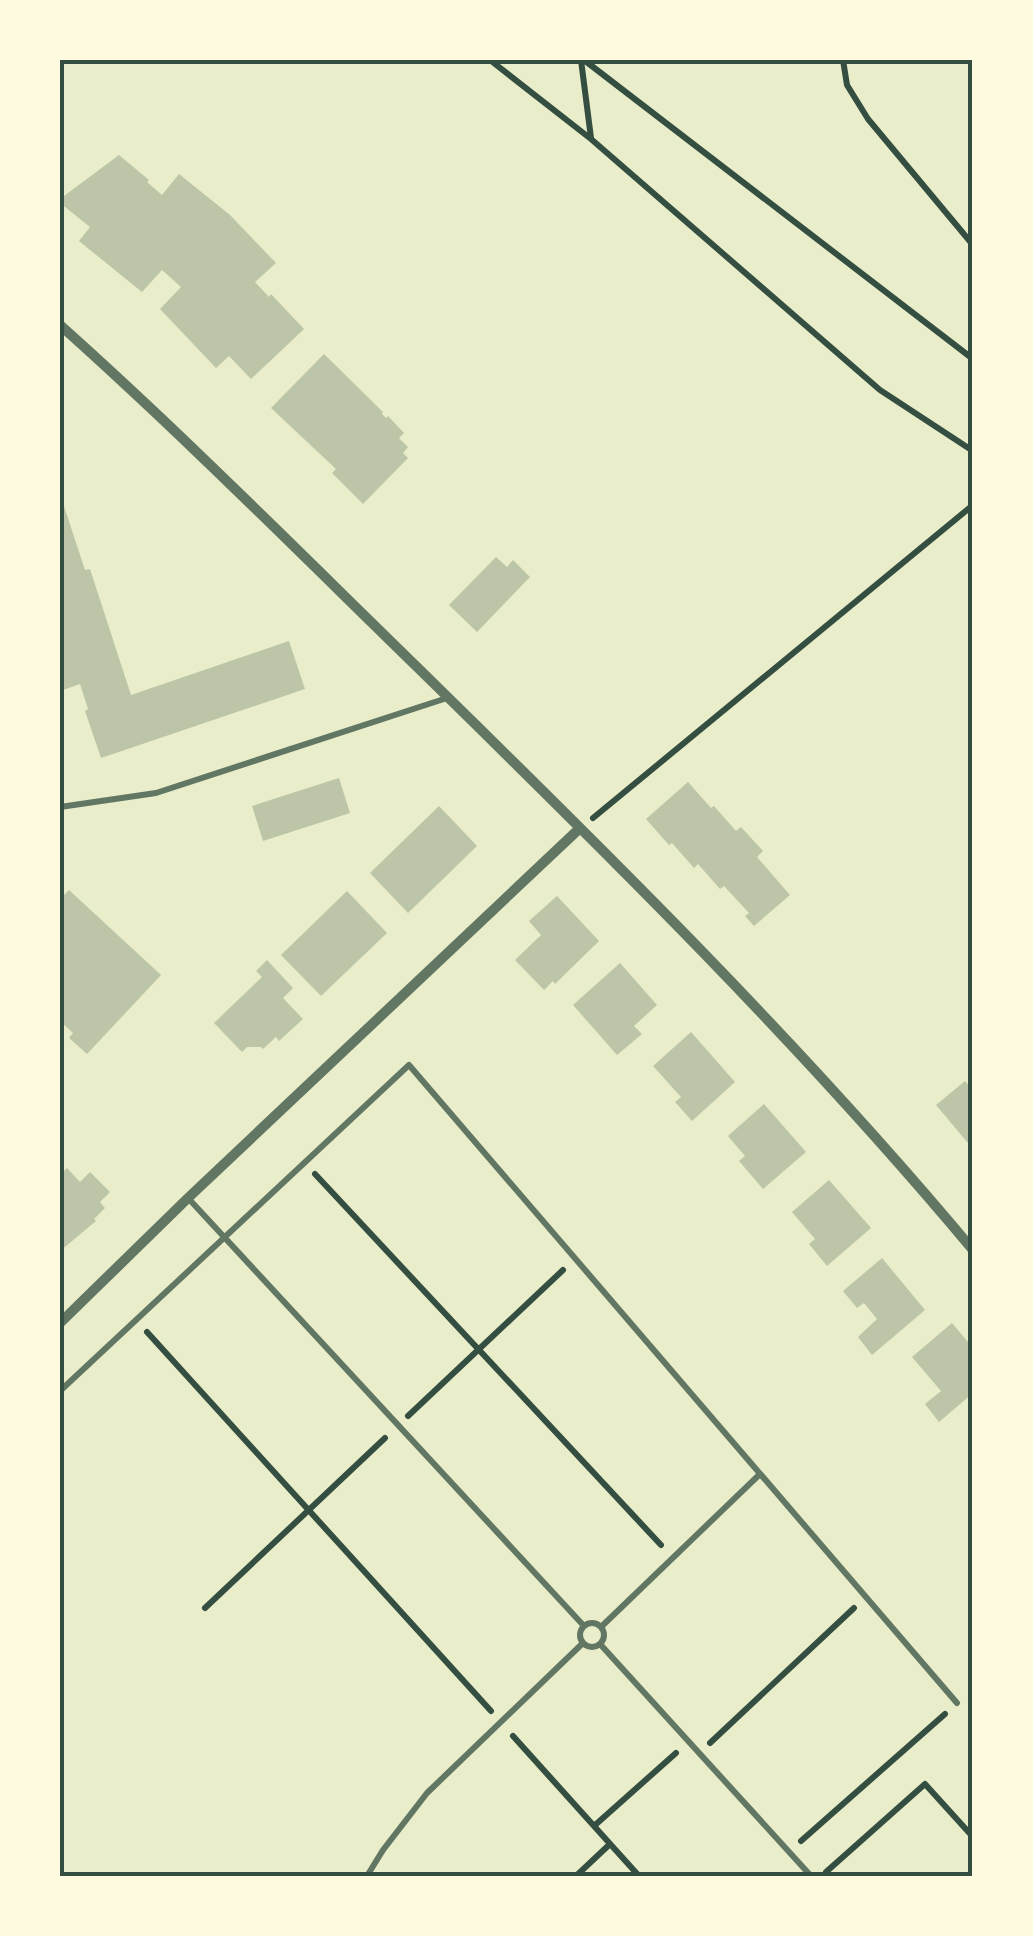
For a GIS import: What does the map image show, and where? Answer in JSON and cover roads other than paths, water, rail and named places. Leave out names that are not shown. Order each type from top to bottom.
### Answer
[{"type":"street","points":[[60,325],[176,433],[580,828],[823,1079],[973,1250]]},
{"type":"street","points":[[60,1323],[580,828]]},
{"type":"lane","points":[[60,807],[156,793],[448,697]]},
{"type":"lane","points":[[60,1390],[408,1065],[957,1703]]},
{"type":"lane","points":[[188,1198],[584,1626]]},
{"type":"lane","points":[[601,1628],[760,1474]]},
{"type":"lane","points":[[590,1623],[601,1628],[604,1634],[600,1644],[593,1648],[582,1643],[580,1633],[584,1626],[590,1623]]},
{"type":"lane","points":[[367,1876],[427,1793],[582,1643]]},
{"type":"lane","points":[[600,1644],[812,1876]]}]
